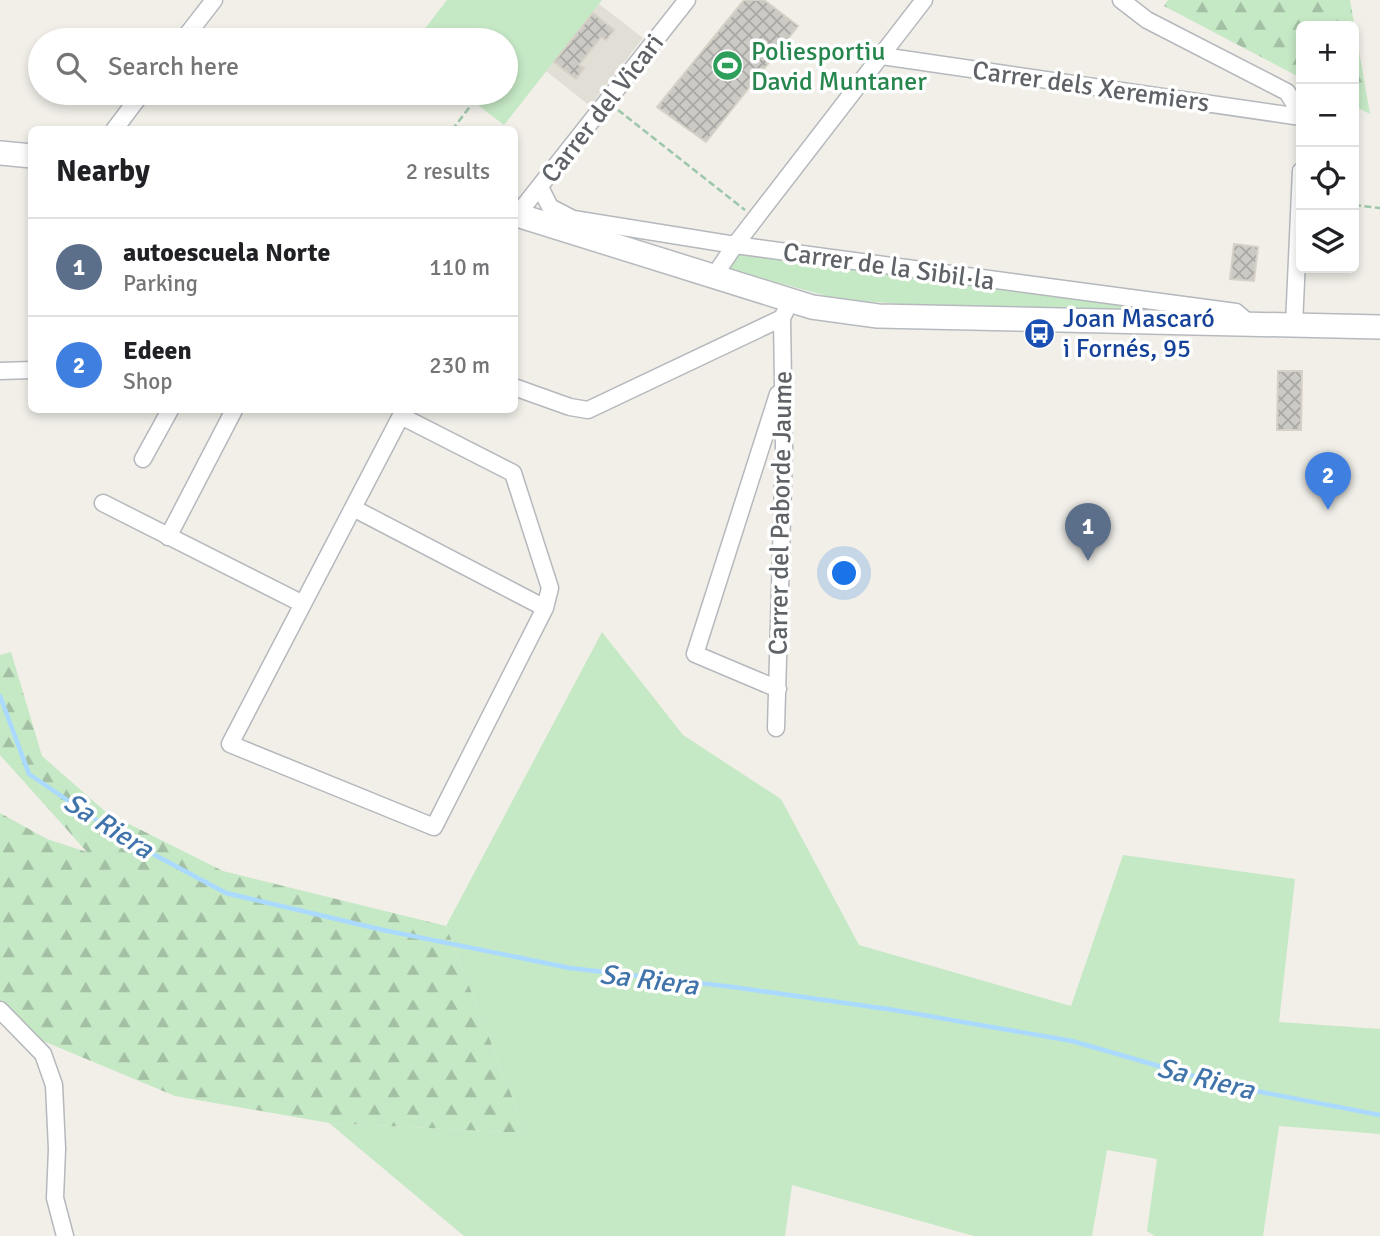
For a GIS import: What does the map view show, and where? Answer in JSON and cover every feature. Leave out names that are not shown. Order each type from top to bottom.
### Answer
[{"type":"street","points":[[193,28],[215,0]]},
{"type":"street","name":"Carrer del Vicari","points":[[518,213],[687,0]]},
{"type":"street","points":[[714,276],[924,0]]},
{"type":"street","points":[[1121,0],[1147,20],[1287,92],[1296,107]]},
{"type":"street","name":"Carrer dels Xeremiers","points":[[882,56],[1296,115]]},
{"type":"street","points":[[117,126],[133,105]]},
{"type":"street","points":[[0,153],[28,156]]},
{"type":"street","name":"Carrer de la Sibil·la","points":[[540,187],[550,207],[573,219],[736,245],[1236,312],[1250,324]]},
{"type":"street","points":[[1294,325],[1299,210]]},
{"type":"street","points":[[518,216],[714,276],[787,309]]},
{"type":"street","points":[[518,388],[588,411],[787,309],[812,307],[878,316],[1380,327]]},
{"type":"street","name":"Carrer del Paborde Jaume","points":[[776,727],[784,448],[782,381],[787,309]]},
{"type":"street","points":[[0,371],[28,370]]},
{"type":"street","points":[[778,689],[695,654],[782,381]]},
{"type":"street","points":[[143,459],[168,413]]},
{"type":"street","points":[[169,537],[232,413]]},
{"type":"street","points":[[402,413],[513,473],[550,588],[545,608],[434,827],[230,744],[353,508],[402,413]]},
{"type":"street","points":[[103,503],[303,604]]},
{"type":"street","points":[[353,508],[545,608]]},
{"type":"street","points":[[0,1010],[43,1054],[54,1085],[57,1149],[55,1198],[65,1236]]},
{"type":"path","points":[[607,101],[756,219]]},
{"type":"path","points":[[455,126],[471,105]]},
{"type":"path","points":[[1359,206],[1380,208]]},
{"type":"shaded area","points":[[599,4],[643,38],[590,106],[546,71]]},
{"type":"green space","points":[[447,0],[602,0],[504,125],[478,105],[518,105],[518,28],[425,28]]},
{"type":"green space","points":[[1168,0],[1350,0],[1354,21],[1296,21],[1296,75],[1164,6]]},
{"type":"green space","points":[[1359,51],[1370,114],[1359,108]]},
{"type":"green space","points":[[739,249],[1193,311],[963,309],[838,299],[724,268]]},
{"type":"green space","points":[[602,632],[683,735],[781,799],[859,945],[1071,1006],[1123,855],[1295,879],[1279,1022],[1380,1029],[1380,1134],[1279,1126],[1263,1236],[1155,1236],[1147,1231],[1157,1159],[1107,1150],[1092,1236],[974,1236],[792,1185],[785,1236],[464,1236],[329,1123],[526,1133],[446,926]]},
{"type":"green space","points":[[11,652],[42,756],[107,813],[223,871],[446,926],[526,1133],[329,1123],[175,1096],[0,1023],[0,813],[47,839],[87,852],[0,755],[0,655]]},
{"type":"building","name":"Poliesportiu David Muntaner","points":[[744,0],[764,0],[798,26],[706,142],[657,107]]},
{"type":"building","points":[[593,13],[614,30],[606,40],[601,37],[579,65],[584,68],[576,79],[554,62]]},
{"type":"building","points":[[1234,244],[1258,247],[1254,281],[1230,279]]},
{"type":"building","points":[[1278,371],[1302,371],[1301,430],[1277,430]]},
{"type":"waterway","name":"Sa Riera","points":[[0,696],[29,774],[123,838],[226,893],[383,930],[570,968],[733,987],[894,1010],[1072,1041],[1225,1085],[1380,1115]]},
{"type":"place","name":"Poliesportiu David Muntaner","points":[[728,66]]},
{"type":"place","name":"Joan Mascaró i Fornés, 95","points":[[1040,333]]},
{"type":"place","name":"Edeen","points":[[1328,510]]},
{"type":"place","name":"autoescuela Norte","points":[[1088,561]]}]
